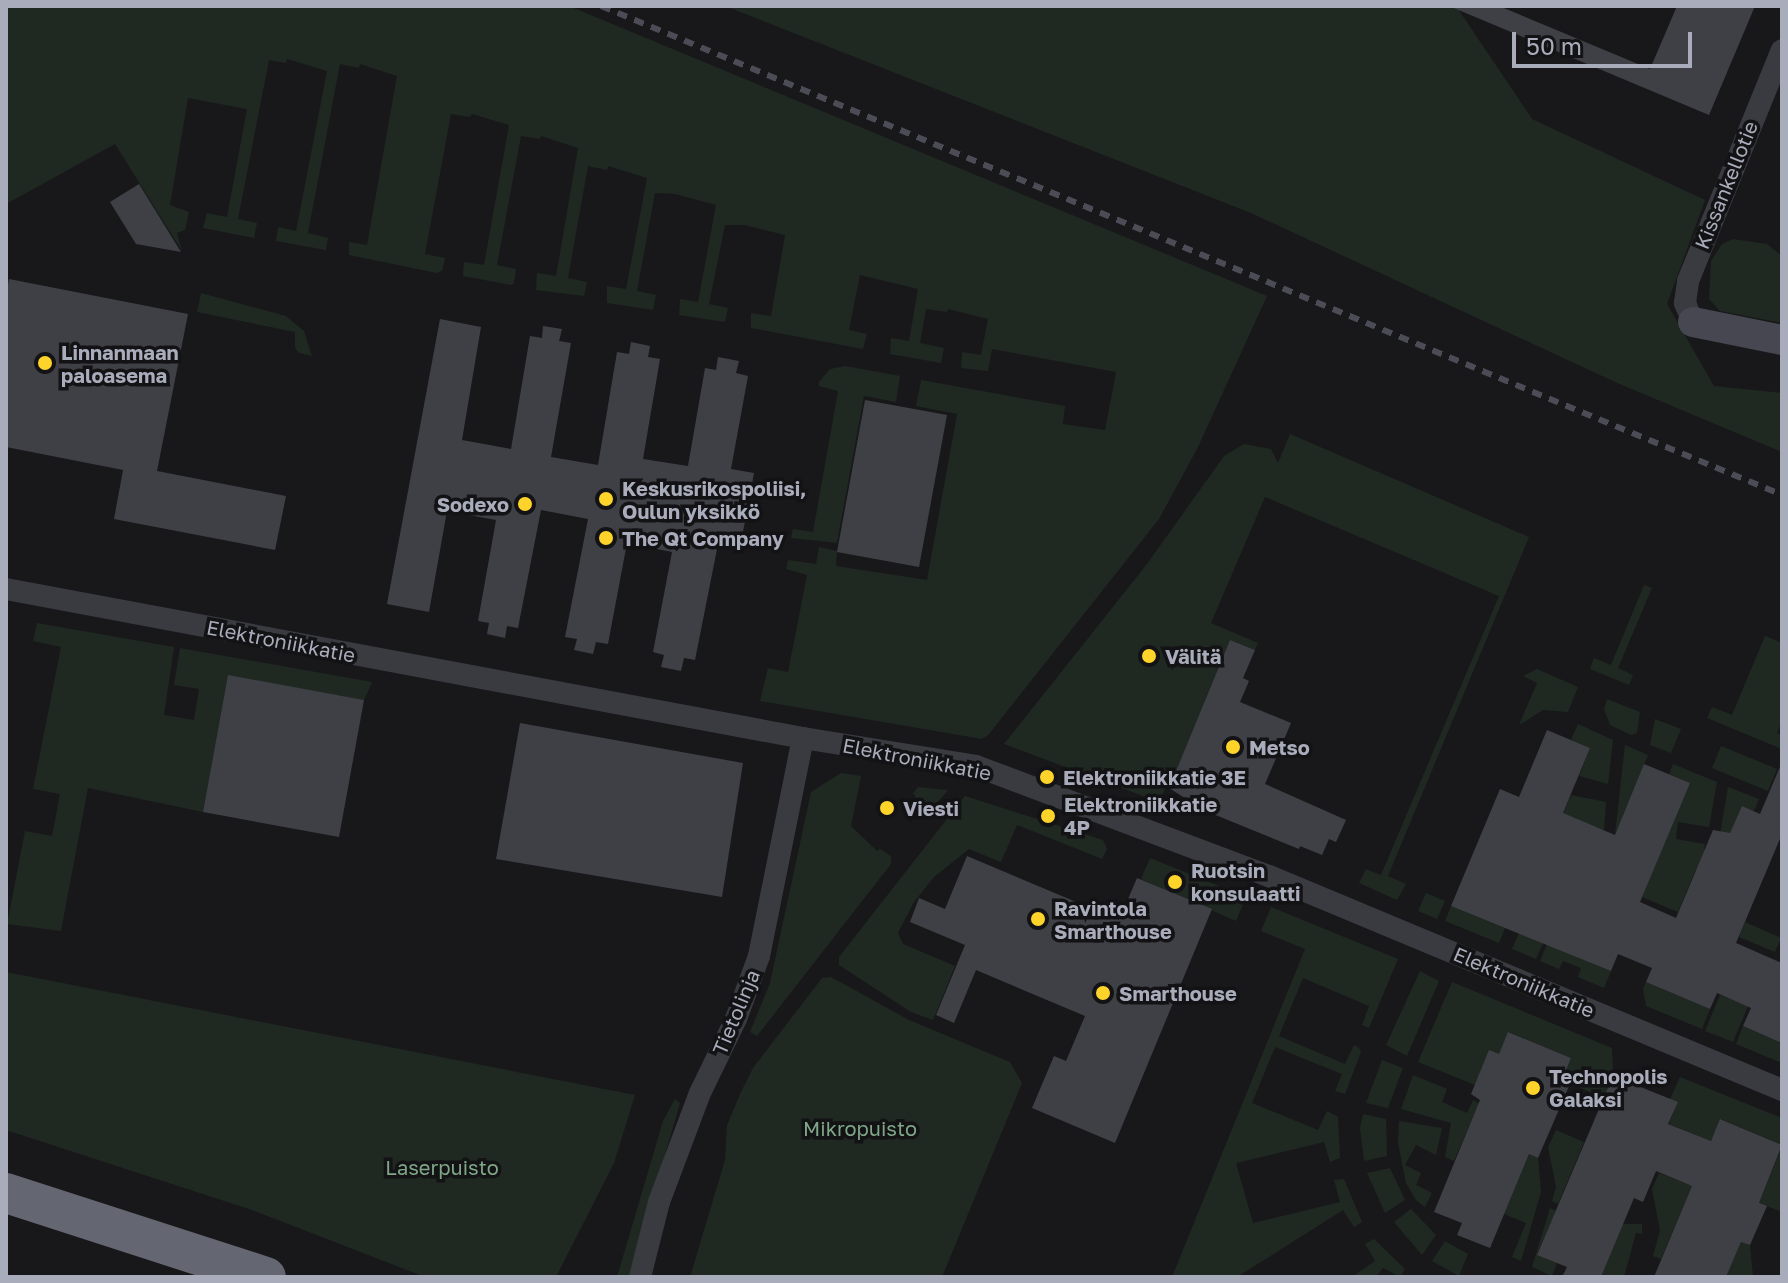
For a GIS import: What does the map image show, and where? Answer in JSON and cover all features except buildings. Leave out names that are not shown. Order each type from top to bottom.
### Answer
[{"type":"highway","points":[[6,1193],[266,1277]]},
{"type":"street","name":"Kissankellotie","points":[[1693,322],[1685,303],[1688,281],[1782,50]]},
{"type":"street","points":[[1693,322],[1782,340]]},
{"type":"street","name":"Elektroniikkatie","points":[[6,589],[803,738],[976,766],[1269,876],[1782,1090]]},
{"type":"street","name":"Tietolinja","points":[[640,1277],[659,1202],[700,1093],[736,1019],[759,956],[803,738]]},
{"type":"green space","points":[[6,6],[569,6],[1267,296],[1198,447],[1159,519],[989,734],[982,739],[760,701],[768,668],[788,672],[807,575],[786,569],[788,560],[816,564],[819,547],[837,551],[836,566],[927,580],[957,414],[916,406],[921,380],[1065,406],[1063,424],[1105,430],[1116,372],[992,349],[988,371],[961,368],[962,352],[981,355],[988,319],[948,309],[947,312],[926,309],[920,343],[944,348],[941,363],[890,354],[891,338],[909,341],[918,289],[860,275],[849,330],[867,334],[863,349],[751,328],[751,313],[771,316],[785,235],[745,225],[725,225],[709,304],[728,308],[725,322],[679,315],[680,299],[698,302],[716,205],[675,194],[655,193],[637,291],[656,295],[653,310],[607,303],[607,286],[626,289],[647,178],[608,166],[607,170],[588,166],[568,278],[587,282],[584,296],[536,290],[537,273],[556,276],[578,148],[541,136],[540,139],[521,136],[497,265],[516,269],[514,283],[463,276],[464,262],[484,265],[509,125],[472,114],[470,117],[451,114],[425,254],[445,258],[442,271],[437,273],[349,255],[349,242],[367,245],[397,76],[360,64],[359,68],[340,64],[308,233],[328,238],[326,250],[276,241],[278,227],[296,231],[327,71],[287,59],[286,63],[269,60],[238,219],[257,223],[254,238],[203,228],[207,213],[227,217],[247,109],[188,98],[170,205],[189,212],[185,230],[177,233],[182,251],[115,144],[6,204]]},
{"type":"green space","points":[[725,6],[1456,6],[1532,119],[1705,200],[1667,304],[1714,386],[1782,393],[1782,452],[1615,382],[1251,213]]},
{"type":"green space","points":[[1733,239],[1767,244],[1782,256],[1782,323],[1720,311],[1709,299],[1711,261],[1722,244]]},
{"type":"green space","points":[[201,293],[286,316],[304,331],[312,356],[299,353],[295,348],[295,332],[197,312]]},
{"type":"green space","points":[[845,366],[900,376],[896,402],[864,396],[837,543],[791,538],[793,529],[813,532],[838,391],[819,386],[819,382],[830,369]]},
{"type":"green space","points":[[1290,434],[1529,537],[1388,876],[1406,884],[1397,900],[1359,883],[1366,869],[1381,875],[1499,596],[1265,497],[1211,623],[1258,643],[1255,650],[1230,640],[1174,776],[1164,773],[1160,784],[1166,787],[1159,802],[1004,744],[1147,564],[1224,456],[1244,444],[1271,449],[1278,463]]},
{"type":"green space","points":[[1644,585],[1652,588],[1618,668],[1633,675],[1629,685],[1590,669],[1594,658],[1611,665]]},
{"type":"green space","points":[[37,623],[174,647],[164,715],[194,720],[199,689],[174,685],[180,648],[372,682],[364,700],[228,676],[203,812],[88,788],[61,931],[7,924],[25,831],[52,836],[60,794],[33,789],[61,647],[33,641]]},
{"type":"green space","points":[[1765,636],[1782,643],[1782,721],[1777,733],[1782,736],[1782,749],[1707,718],[1712,707],[1732,715]]},
{"type":"green space","points":[[1537,669],[1578,687],[1568,712],[1543,710],[1519,725],[1537,683],[1523,676]]},
{"type":"green space","points":[[1607,699],[1640,712],[1637,733],[1631,735],[1610,725],[1604,709]]},
{"type":"green space","points":[[1655,719],[1681,729],[1671,753],[1650,745]]},
{"type":"green space","points":[[1578,724],[1613,740],[1608,784],[1579,776],[1590,748],[1571,740]]},
{"type":"green space","points":[[1625,745],[1648,755],[1615,835]]},
{"type":"green space","points":[[1721,746],[1777,769],[1768,791],[1712,768]]},
{"type":"green space","points":[[1673,764],[1717,782],[1709,827],[1678,822],[1676,839],[1705,844],[1702,871],[1696,869],[1678,912],[1642,897],[1689,783],[1669,774]]},
{"type":"green space","points":[[841,773],[861,776],[851,826],[877,851],[880,849],[891,856],[891,864],[757,1036],[750,1032],[770,983],[811,792]]},
{"type":"green space","points":[[918,787],[948,790],[927,815],[913,793]]},
{"type":"green space","points":[[1728,787],[1759,799],[1754,811],[1742,807],[1713,875]]},
{"type":"green space","points":[[1571,795],[1606,802],[1604,830],[1596,827],[1545,857]]},
{"type":"green space","points":[[965,796],[1103,840],[1107,849],[1102,859],[1017,825],[1001,862],[969,849],[934,877],[914,902],[898,933],[903,944],[955,966],[933,1020],[911,1012],[839,965],[839,957]]},
{"type":"green space","points":[[1150,858],[1246,897],[1236,921],[1141,879]]},
{"type":"green space","points":[[1426,893],[1445,901],[1437,919],[1418,911]]},
{"type":"green space","points":[[1451,906],[1505,928],[1499,943],[1445,921]]},
{"type":"green space","points":[[1271,907],[1398,959],[1369,1028],[1362,1025],[1369,1006],[1303,978],[1279,1036],[1345,1064],[1354,1045],[1359,1048],[1361,1052],[1345,1094],[1335,1091],[1342,1074],[1275,1047],[1252,1103],[1318,1130],[1327,1111],[1338,1117],[1340,1158],[1330,1162],[1324,1142],[1236,1163],[1253,1223],[1340,1202],[1334,1180],[1344,1179],[1362,1222],[1354,1227],[1343,1210],[1237,1277],[1172,1277],[1305,949],[1261,931]]},
{"type":"green space","points":[[1526,917],[1550,928],[1536,959],[1512,949]]},
{"type":"green space","points":[[1745,922],[1781,938],[1775,952],[1739,937]]},
{"type":"green space","points":[[1547,944],[1611,971],[1604,988],[1578,977],[1581,968],[1563,961],[1559,969],[1540,961]]},
{"type":"green space","points":[[1420,971],[1439,981],[1407,1056],[1386,1045]]},
{"type":"green space","name":"Laserpuisto","points":[[6,972],[635,1095],[614,1163],[556,1277],[425,1277],[252,1210],[6,1130]]},
{"type":"green space","name":"Mikropuisto","points":[[831,977],[909,1020],[1010,1062],[1022,1083],[942,1277],[690,1277],[725,1160],[727,1125],[741,1092],[753,1068],[822,978]]},
{"type":"green space","points":[[1452,982],[1612,1048],[1613,1076],[1604,1098],[1562,1080],[1571,1058],[1509,1032],[1499,1054],[1475,1085],[1418,1062]]},
{"type":"green space","points":[[1646,982],[1710,1009],[1702,1029],[1646,1006],[1643,989]]},
{"type":"green space","points":[[1720,995],[1748,1006],[1733,1042],[1705,1031]]},
{"type":"green space","points":[[1743,1026],[1782,1043],[1782,1063],[1736,1044]]},
{"type":"green space","points":[[1382,1060],[1403,1068],[1388,1108],[1366,1103]]},
{"type":"green space","points":[[1413,1075],[1447,1089],[1442,1102],[1467,1113],[1473,1100],[1479,1103],[1454,1161],[1445,1157],[1451,1123],[1401,1109]]},
{"type":"green space","points":[[1680,1077],[1782,1118],[1782,1145],[1721,1119],[1711,1141],[1669,1124],[1677,1103],[1670,1099]]},
{"type":"green space","points":[[675,1099],[680,1103],[630,1277],[617,1277],[663,1121]]},
{"type":"green space","points":[[1363,1114],[1386,1119],[1387,1156],[1364,1161],[1360,1128]]},
{"type":"green space","points":[[1399,1121],[1442,1128],[1436,1155],[1416,1145],[1405,1165],[1421,1173],[1416,1185],[1432,1193],[1425,1207],[1416,1200],[1406,1183],[1398,1143]]},
{"type":"green space","points":[[1556,1130],[1584,1142],[1558,1204],[1552,1201],[1556,1187],[1548,1147]]},
{"type":"green space","points":[[1782,1147],[1782,1212],[1759,1203]]},
{"type":"green space","points":[[1529,1154],[1538,1158],[1541,1192],[1521,1261],[1512,1257],[1526,1223],[1504,1214]]},
{"type":"green space","points":[[1390,1168],[1405,1200],[1385,1213],[1367,1173]]},
{"type":"green space","points":[[1659,1173],[1692,1186],[1661,1259],[1653,1256],[1660,1230],[1652,1189]]},
{"type":"green space","points":[[1550,1208],[1556,1211],[1537,1254],[1557,1263],[1552,1276],[1532,1267]]},
{"type":"green space","points":[[1411,1209],[1436,1235],[1422,1255],[1394,1222]]},
{"type":"green space","points":[[1623,1224],[1642,1224],[1642,1234],[1636,1233],[1624,1277],[1601,1277]]},
{"type":"green space","points":[[1374,1239],[1405,1269],[1400,1277],[1383,1268],[1376,1277],[1352,1277],[1375,1261],[1365,1244]]},
{"type":"green space","points":[[1445,1241],[1468,1254],[1459,1276],[1432,1261]]},
{"type":"green space","points":[[1741,1242],[1750,1245],[1753,1277],[1726,1277]]},
{"type":"railway","points":[[601,6],[1782,495]]},
{"type":"place","name":"Linnanmaan paloasema","points":[[45,363]]},
{"type":"place","name":"Keskusrikospoliisi, Oulun yksikkö","points":[[606,499]]},
{"type":"place","name":"Sodexo","points":[[525,504]]},
{"type":"place","name":"The Qt Company","points":[[606,538]]},
{"type":"place","name":"Välitä","points":[[1149,656]]},
{"type":"place","name":"Metso","points":[[1233,747]]},
{"type":"place","name":"Elektroniikkatie 3E","points":[[1047,777]]},
{"type":"place","name":"Viesti","points":[[887,808]]},
{"type":"place","name":"Elektroniikkatie 4P","points":[[1048,816]]},
{"type":"place","name":"Ruotsin konsulaatti","points":[[1175,882]]},
{"type":"place","name":"Ravintola Smarthouse","points":[[1038,919]]},
{"type":"place","name":"Smarthouse","points":[[1103,993]]},
{"type":"place","name":"Technopolis Galaksi","points":[[1533,1088]]}]
